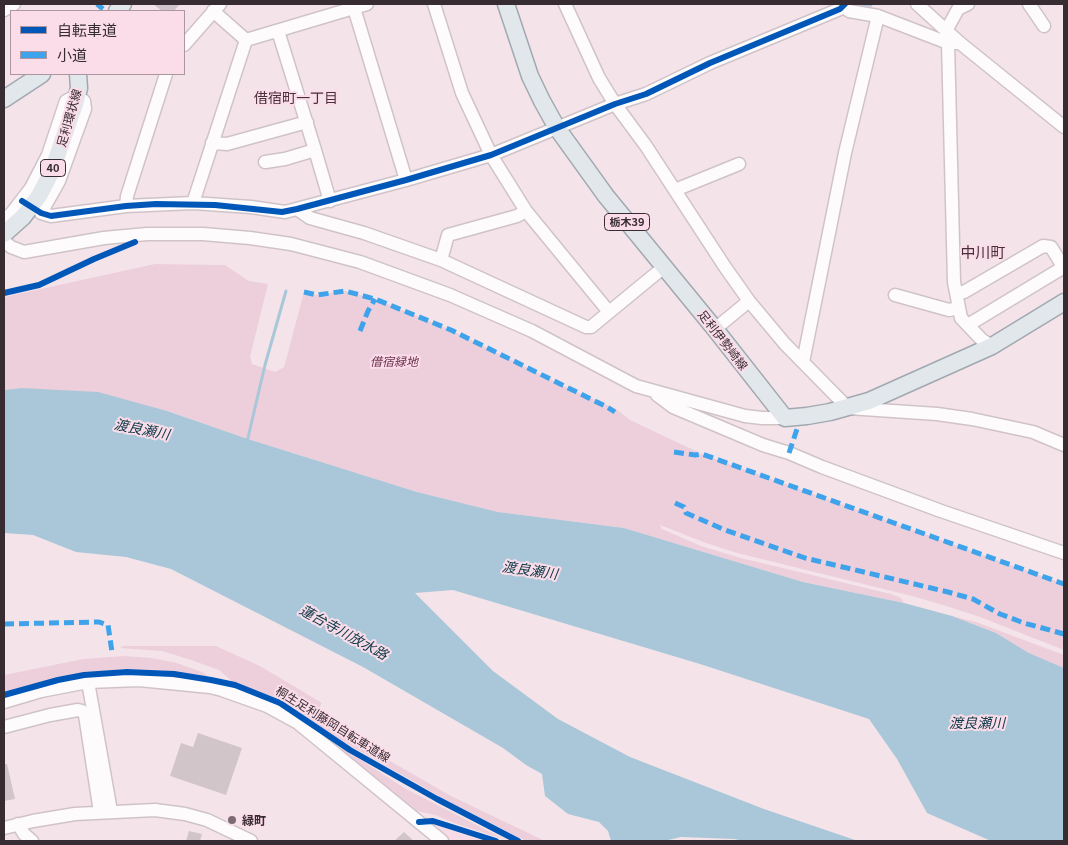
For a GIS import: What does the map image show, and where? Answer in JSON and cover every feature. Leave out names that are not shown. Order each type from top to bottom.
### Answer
[{"type":"main road","name":"足利伊勢崎線","points":[[506,4],[530,76],[557,128],[606,196],[785,418]]},
{"type":"main road","points":[[4,99],[40,75]]},
{"type":"main road","name":"足利環状線","points":[[4,234],[23,217],[45,185],[59,152],[75,104],[78,75]]},
{"type":"main road","points":[[785,418],[848,408],[895,390],[992,346],[1064,302]]},
{"type":"street","points":[[4,10],[14,4]]},
{"type":"street","points":[[246,40],[367,4]]},
{"type":"street","points":[[434,4],[462,93],[491,155],[526,211],[609,312]]},
{"type":"street","points":[[565,4],[599,78],[615,104],[646,146],[749,301],[785,344],[848,408],[938,414],[972,419],[1033,432],[1064,445]]},
{"type":"street","points":[[917,4],[951,39],[1064,127]]},
{"type":"street","points":[[968,4],[958,9],[951,39],[952,250],[954,282],[961,318],[982,340],[992,346]]},
{"type":"street","points":[[1029,4],[1044,26]]},
{"type":"street","points":[[4,219],[12,214],[31,188],[48,155],[66,101],[77,95],[84,101],[85,110],[59,181],[41,213],[51,216],[126,206],[194,203],[251,207],[282,212],[330,201],[491,155],[615,104],[646,94],[710,63],[814,20],[844,5],[849,11],[878,16],[951,39]]},
{"type":"street","points":[[185,44],[216,7],[246,40]]},
{"type":"street","points":[[354,8],[406,180]]},
{"type":"street","points":[[803,362],[845,152],[878,16]]},
{"type":"street","points":[[278,31],[330,201]]},
{"type":"street","points":[[194,203],[246,40]]},
{"type":"street","points":[[126,206],[127,196],[166,75]]},
{"type":"street","points":[[212,143],[227,144],[306,122]]},
{"type":"street","points":[[265,162],[285,159],[315,150]]},
{"type":"street","points":[[675,190],[739,164]]},
{"type":"street","points":[[298,209],[310,218],[441,260],[586,328],[591,327],[664,267]]},
{"type":"street","points":[[441,260],[448,235],[516,216],[526,211]]},
{"type":"street","points":[[4,241],[10,247],[24,252],[104,238],[147,234],[250,238],[299,246],[360,262],[450,295],[532,331],[636,386],[745,416],[785,418]]},
{"type":"street","points":[[957,293],[964,292],[1043,246],[1051,247],[1064,268],[968,324]]},
{"type":"street","points":[[895,295],[949,310],[959,308]]},
{"type":"street","points":[[715,329],[749,301]]},
{"type":"street","points":[[652,391],[673,407],[764,445],[941,511],[1064,552]]},
{"type":"street","points":[[4,702],[65,685],[88,682],[139,680],[210,687],[267,706],[298,723],[442,841]]},
{"type":"street","points":[[88,682],[105,811]]},
{"type":"street","points":[[4,728],[50,715],[82,711],[105,811]]},
{"type":"street","points":[[4,828],[55,817],[105,811],[155,810],[185,814],[207,820],[252,841]]},
{"type":"street","points":[[18,824],[24,834],[32,841]]},
{"type":"shaded area","points":[[438,827],[484,841],[452,841],[437,829]]},
{"type":"green space","name":"借宿緑地","points":[[155,264],[225,265],[249,281],[268,284],[250,357],[252,364],[275,372],[284,367],[304,292],[317,295],[345,291],[375,299],[451,330],[570,389],[616,409],[630,420],[702,454],[1064,584],[1064,650],[980,617],[946,606],[737,553],[660,525],[662,529],[701,546],[741,558],[891,594],[901,598],[904,603],[803,582],[624,528],[498,512],[417,492],[248,439],[167,411],[21,388],[4,390],[4,297]]},
{"type":"green space","points":[[952,616],[976,622],[1064,655],[1064,668],[1029,653],[996,633]]},
{"type":"green space","points":[[123,646],[216,646],[260,666],[322,703],[315,715],[355,741],[451,796],[545,841],[526,841],[448,801],[349,745],[274,697],[233,682],[219,670],[162,651],[120,648]]},
{"type":"green space","points":[[124,656],[152,658],[177,663],[202,672],[209,677],[159,670],[123,669],[69,675],[4,692],[4,675],[83,659]]},
{"type":"green space","points":[[342,748],[406,789],[506,840],[435,815],[412,810],[340,751]]},
{"type":"water","name":"渡良瀬川","points":[[21,388],[98,392],[167,411],[248,439],[417,492],[498,512],[624,528],[803,582],[904,603],[952,616],[996,633],[1029,653],[1064,668],[1064,841],[991,841],[927,813],[897,759],[869,719],[700,664],[453,590],[415,593],[493,671],[558,719],[630,757],[764,809],[858,841],[742,841],[735,839],[681,837],[664,841],[611,841],[608,831],[599,822],[568,814],[545,796],[542,774],[503,748],[363,667],[171,569],[126,557],[76,552],[33,535],[4,533],[4,390]]},
{"type":"building","points":[[153,4],[180,4],[175,10],[161,10]]},
{"type":"building","points":[[198,733],[242,748],[226,795],[170,776],[181,743],[193,747]]},
{"type":"building","points":[[4,764],[7,764],[15,799],[4,801]]},
{"type":"building","points":[[189,831],[202,834],[200,841],[186,841]]},
{"type":"building","points":[[404,832],[414,841],[394,841]]},
{"type":"waterway","points":[[861,4],[871,5]]},
{"type":"waterway","points":[[247,442],[265,365],[286,291]]},
{"type":"marked path","points":[[97,4],[103,9]]},
{"type":"marked path","points":[[304,292],[317,295],[345,291],[375,299],[451,330],[615,412]]},
{"type":"marked path","points":[[360,331],[375,299]]},
{"type":"marked path","points":[[789,453],[797,429]]},
{"type":"marked path","points":[[674,452],[702,454],[1064,584]]},
{"type":"marked path","points":[[675,503],[684,507],[686,513],[725,530],[805,558],[973,599],[1000,614],[1064,634]]},
{"type":"marked path","points":[[4,624],[99,622],[108,625],[112,652]]},
{"type":"cycle path","points":[[22,201],[41,213],[51,216],[156,204],[215,205],[282,212],[297,209],[491,155],[615,104],[646,94],[710,63],[840,9],[845,4]]},
{"type":"cycle path","points":[[4,293],[39,285],[135,242]]},
{"type":"cycle path","name":"桐生足利藤岡自転車道線","points":[[4,695],[84,675],[127,672],[174,674],[235,685],[280,703],[350,750],[437,799],[518,841]]},
{"type":"cycle path","points":[[419,822],[433,821],[496,841]]},
{"type":"place","name":"緑町","points":[[232,820]]},
{"type":"district","name":"借宿町一丁目","points":[[296,98]]},
{"type":"district","name":"中川町","points":[[983,252]]},
{"type":"water label","name":"蓮台寺川放水路","points":[[344,632]]}]
